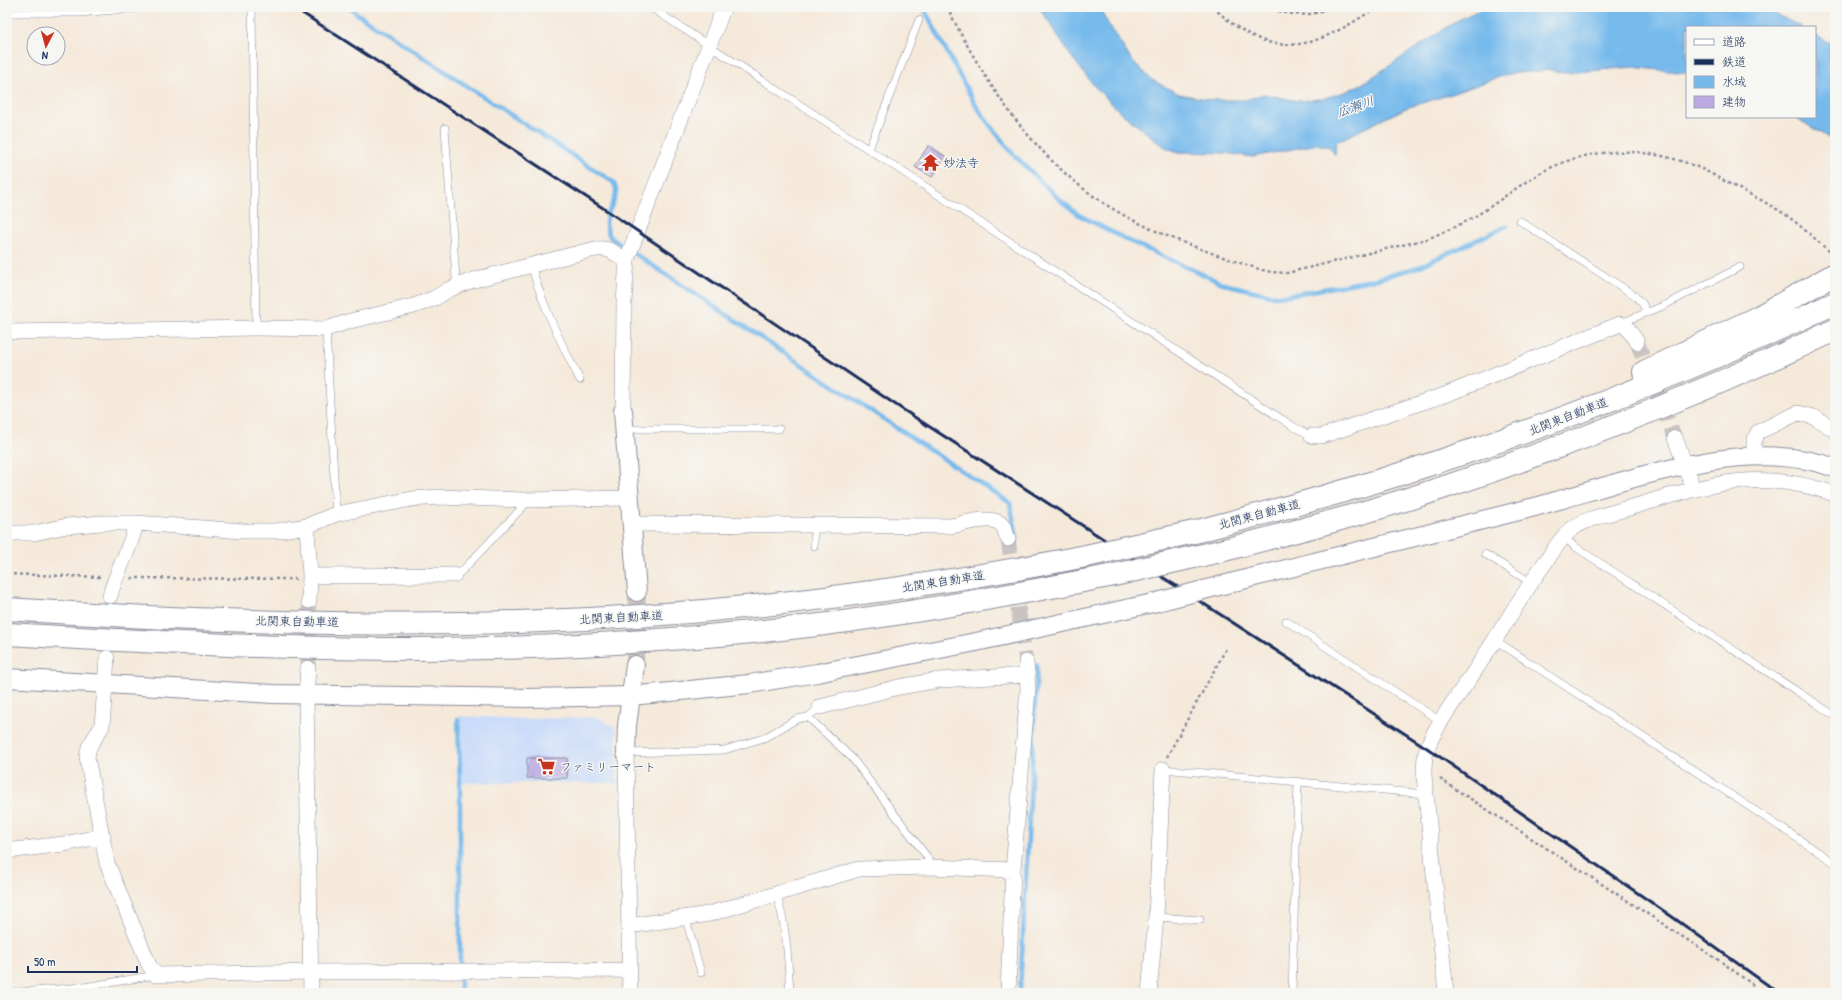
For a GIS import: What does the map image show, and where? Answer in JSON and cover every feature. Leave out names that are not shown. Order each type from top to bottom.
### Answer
[{"type":"highway","points":[[1430,465],[1530,420],[1665,363],[1758,317],[1835,274]]},
{"type":"highway","name":"北関東自動車道","points":[[7,609],[285,622],[518,622],[686,612],[842,597],[1020,569],[1194,532],[1308,502],[1430,465],[1534,429],[1673,376],[1835,303]]},
{"type":"highway","name":"北関東自動車道","points":[[7,634],[327,648],[518,647],[681,638],[853,621],[1025,593],[1216,552],[1315,526],[1434,491],[1540,454],[1681,400],[1835,330]]},
{"type":"street","points":[[637,592],[623,411],[624,303],[627,261],[708,45],[724,7]]},
{"type":"street","points":[[7,332],[256,328],[326,329],[350,321],[414,306],[435,298],[459,285],[470,281],[531,264],[602,248],[609,249],[627,261]]},
{"type":"street","points":[[1312,436],[1322,436],[1447,394],[1620,324],[1626,326],[1637,342]]},
{"type":"street","points":[[1754,456],[1754,442],[1758,432],[1798,413],[1814,417],[1835,430]]},
{"type":"street","points":[[1675,438],[1690,478],[1692,489]]},
{"type":"street","points":[[7,678],[306,695],[528,698],[631,696],[749,684],[817,673],[976,642],[1154,603],[1529,509],[1598,489],[1709,461],[1754,456],[1790,457],[1818,462],[1835,468]]},
{"type":"street","points":[[1446,993],[1424,775],[1424,760],[1427,748],[1530,582],[1564,537],[1572,529],[1586,522],[1692,489],[1737,481],[1758,479],[1803,485],[1835,494]]},
{"type":"street","points":[[7,533],[34,533],[67,526],[101,523],[136,523],[276,532],[307,526],[336,514],[412,499],[439,498],[523,500],[630,498]]},
{"type":"street","points":[[632,524],[951,526],[988,519],[996,520],[1002,525],[1008,539]]},
{"type":"street","points":[[110,596],[134,534],[136,523]]},
{"type":"street","points":[[307,526],[310,576],[309,601]]},
{"type":"street","points":[[310,576],[454,575]]},
{"type":"street","points":[[107,658],[102,726],[87,751],[108,863],[149,965],[156,975],[310,972],[630,970]]},
{"type":"street","points":[[630,993],[626,753],[627,726],[635,665]]},
{"type":"street","points":[[308,668],[306,695],[310,993]]},
{"type":"street","points":[[820,707],[899,687],[1027,668],[1028,688],[1013,870],[1008,993]]},
{"type":"street","points":[[1149,993],[1156,917],[1163,769]]},
{"type":"street","points":[[7,851],[64,844],[103,836]]},
{"type":"street","points":[[629,926],[686,919],[742,906],[859,869],[929,867],[1013,870]]},
{"type":"lane","points":[[7,14],[92,13],[152,7]]},
{"type":"lane","points":[[252,7],[256,328]]},
{"type":"lane","points":[[650,7],[1294,427],[1312,436]]},
{"type":"lane","points":[[869,149],[920,20]]},
{"type":"lane","points":[[445,128],[456,279],[459,285]]},
{"type":"lane","points":[[1520,221],[1634,295],[1642,303],[1647,312]]},
{"type":"lane","points":[[531,264],[555,330],[580,380]]},
{"type":"lane","points":[[1620,324],[1663,306],[1740,267]]},
{"type":"lane","points":[[326,329],[336,514]]},
{"type":"lane","points":[[624,429],[779,429]]},
{"type":"lane","points":[[454,575],[461,572],[523,507],[523,500]]},
{"type":"lane","points":[[814,526],[814,546]]},
{"type":"lane","points":[[1564,537],[1574,546],[1835,716]]},
{"type":"lane","points":[[1484,554],[1530,582]]},
{"type":"lane","points":[[1286,621],[1442,722]]},
{"type":"lane","points":[[1495,640],[1835,863]]},
{"type":"lane","points":[[626,753],[724,750],[764,738],[797,719],[808,717],[820,707]]},
{"type":"lane","points":[[808,717],[852,758],[928,858],[929,867]]},
{"type":"lane","points":[[1163,769],[1426,794]]},
{"type":"lane","points":[[1292,993],[1298,781]]},
{"type":"lane","points":[[776,894],[781,910],[789,962],[790,993]]},
{"type":"lane","points":[[1156,917],[1200,920]]},
{"type":"lane","points":[[686,919],[701,973]]},
{"type":"lane","points":[[7,993],[84,987],[156,975]]},
{"type":"path","points":[[947,7],[965,43],[1004,104],[1043,153],[1069,176],[1106,204],[1142,224],[1198,248],[1262,270],[1287,273],[1427,239],[1448,231],[1481,213],[1528,179],[1549,169],[1587,155],[1630,151],[1652,153],[1696,167],[1769,205],[1786,216],[1835,257]]},
{"type":"path","points":[[1213,7],[1240,30],[1257,39],[1290,45],[1304,44],[1332,35],[1377,7]]},
{"type":"path","points":[[1267,7],[1295,15],[1314,13],[1330,7]]},
{"type":"path","points":[[7,574],[116,578],[301,579],[310,576]]},
{"type":"path","points":[[1163,769],[1165,760],[1226,648]]},
{"type":"path","points":[[1424,775],[1436,777],[1723,963],[1752,984],[1757,993]]},
{"type":"shaded area","points":[[460,716],[525,719],[597,717],[617,729],[616,747],[618,783],[461,783],[459,738]]},
{"type":"water","name":"広瀬川","points":[[1039,7],[1100,7],[1104,17],[1130,58],[1152,80],[1179,94],[1212,100],[1245,100],[1264,94],[1297,101],[1321,99],[1345,92],[1362,84],[1458,20],[1486,7],[1760,7],[1800,26],[1686,26],[1686,73],[1633,67],[1565,73],[1550,70],[1508,74],[1406,108],[1336,142],[1335,155],[1330,147],[1317,144],[1253,157],[1224,153],[1178,152],[1165,147],[1120,112],[1095,87],[1070,55]]},
{"type":"water","points":[[1816,36],[1835,46],[1835,142],[1797,118],[1816,118]]},
{"type":"building","name":"妙法寺","points":[[928,146],[945,156],[932,177],[915,167]]},
{"type":"building","points":[[527,758],[567,758],[567,778],[527,778]]},
{"type":"waterway","points":[[350,7],[356,13],[613,182],[616,187],[616,192],[606,222],[607,230],[611,238],[1010,503],[1017,538]]},
{"type":"waterway","points":[[923,7],[975,104],[989,124],[1012,153],[1060,200],[1079,215],[1131,242],[1224,284],[1275,296],[1290,295],[1377,279],[1418,267],[1507,226]]},
{"type":"waterway","points":[[1020,993],[1037,665]]},
{"type":"waterway","points":[[458,719],[460,783],[460,993]]},
{"type":"tunnel","points":[[1637,342],[1675,438]]},
{"type":"tunnel","points":[[1008,539],[1026,662]]},
{"type":"tunnel","points":[[635,665],[637,592]]},
{"type":"tunnel","points":[[308,668],[309,601]]},
{"type":"railway","points":[[293,7],[603,208],[902,409],[1427,748],[1671,916],[1779,993]]},
{"type":"place","name":"妙法寺","points":[[930,162]]},
{"type":"place","name":"ファミリーマート","points":[[547,766]]}]
